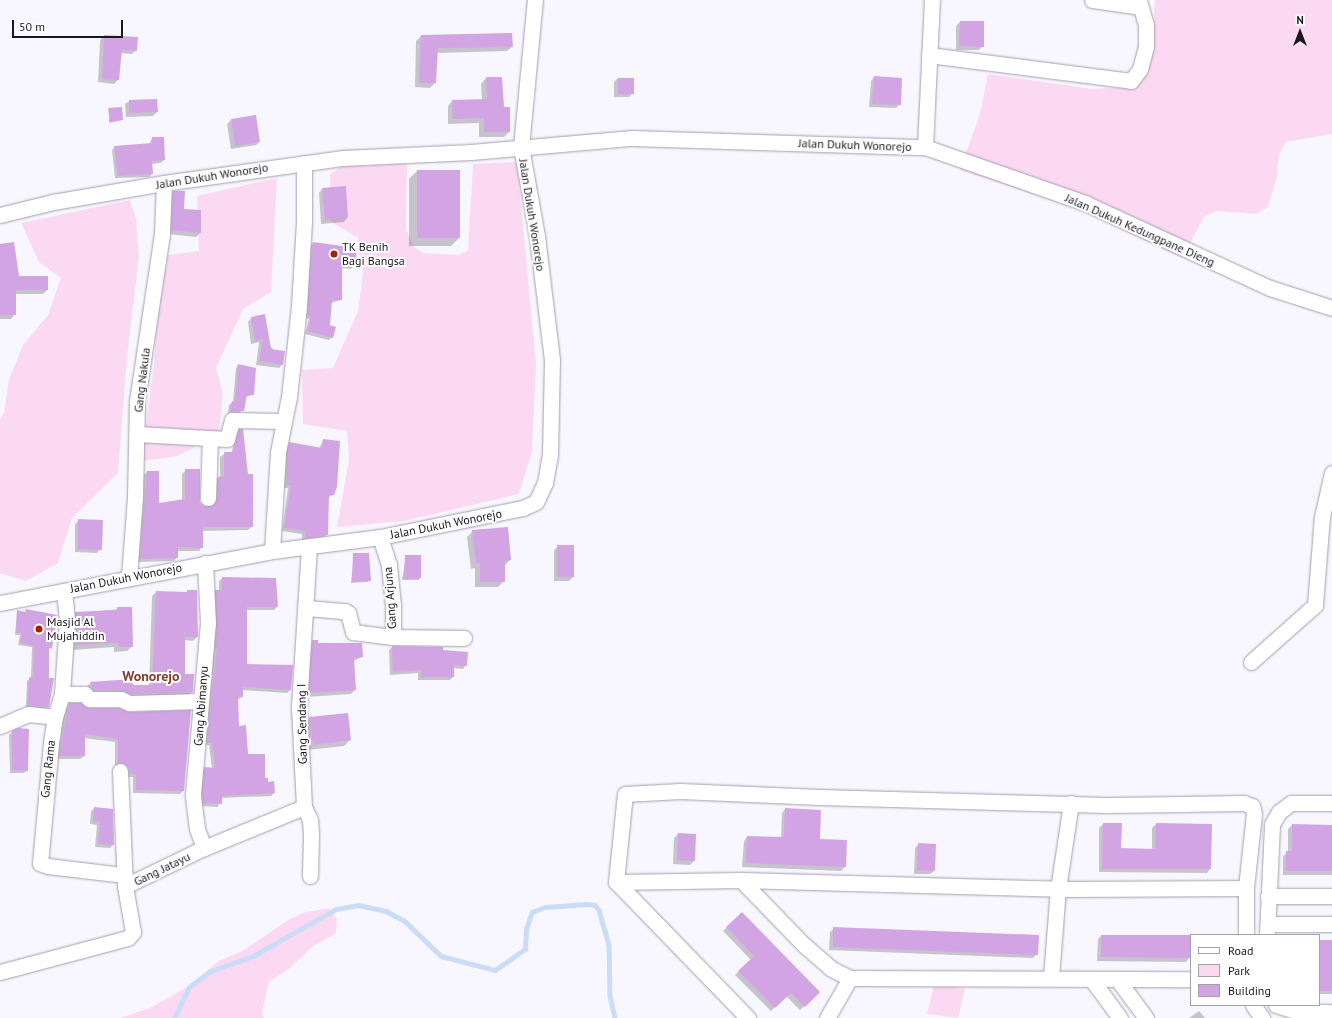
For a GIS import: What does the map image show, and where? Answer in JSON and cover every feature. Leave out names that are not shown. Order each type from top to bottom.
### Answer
[{"type":"street","points":[[522,147],[535,0]]},
{"type":"street","points":[[925,147],[932,0]]},
{"type":"street","points":[[929,56],[1131,81],[1140,69],[1146,47],[1146,25],[1140,3],[1092,0]]},
{"type":"street","name":"Jalan Dukuh Wonorejo","points":[[0,215],[53,202],[164,183],[304,163],[632,138],[925,147]]},
{"type":"street","name":"Jalan Dukuh Wonorejo","points":[[0,603],[128,577],[272,551],[380,537],[523,508],[536,502],[545,483],[550,455],[552,360],[537,236],[522,147]]},
{"type":"street","name":"Jalan Dukuh Kedungpane Dieng","points":[[925,147],[1085,203],[1262,286],[1332,308]]},
{"type":"street","points":[[272,551],[278,452],[282,421],[289,396],[299,306],[304,221],[304,163]]},
{"type":"street","name":"Gang Nakula","points":[[128,577],[137,434],[137,401],[162,234],[164,183]]},
{"type":"street","points":[[137,434],[227,439],[232,420],[282,421]]},
{"type":"street","points":[[208,498],[210,439]]},
{"type":"street","points":[[1251,662],[1315,605],[1322,517],[1332,473]]},
{"type":"street","name":"Gang Arjuna","points":[[380,537],[389,565],[393,606],[393,637],[464,638]]},
{"type":"street","name":"Gang Sendang I","points":[[308,547],[307,608],[300,708],[304,807],[310,820],[311,835],[310,876]]},
{"type":"street","name":"Gang Abimanyu","points":[[204,848],[197,829],[194,801],[208,623],[205,563]]},
{"type":"street","name":"Gang Rama","points":[[64,591],[67,620],[62,694],[54,718],[40,863],[48,866],[125,881]]},
{"type":"street","points":[[307,608],[345,611],[348,613],[353,632],[393,637]]},
{"type":"street","points":[[62,694],[85,694],[89,699],[121,699],[129,703],[201,701]]},
{"type":"street","points":[[12,722],[28,714],[54,718]]},
{"type":"street","points":[[120,771],[125,881]]},
{"type":"street","points":[[748,1018],[616,882],[625,794],[680,791],[820,797],[1106,805],[1244,803],[1252,806],[1253,829],[1246,888],[1246,934]]},
{"type":"street","points":[[1051,977],[1058,889],[1071,803]]},
{"type":"street","points":[[1332,803],[1291,803],[1279,812],[1272,824],[1268,896],[1268,930],[1332,924]]},
{"type":"street","name":"Gang Jatayu","points":[[0,972],[128,938],[133,932],[125,881],[304,807]]},
{"type":"street","points":[[616,882],[741,880],[1058,889],[1246,888]]},
{"type":"street","points":[[741,880],[804,945],[830,968],[850,978],[1051,977],[1092,980],[1190,979]]},
{"type":"street","points":[[1268,896],[1332,896]]},
{"type":"street","points":[[827,1018],[850,978]]},
{"type":"street","points":[[1092,980],[1120,1018]]},
{"type":"street","points":[[1118,980],[1146,1018]]},
{"type":"street","points":[[1254,1006],[1262,1018]]},
{"type":"street","points":[[1279,1006],[1296,1011],[1332,1012]]},
{"type":"green space","points":[[1155,0],[1332,0],[1332,134],[1286,142],[1279,154],[1276,180],[1268,207],[1256,214],[1216,211],[1204,217],[1182,258],[1081,210],[960,170],[980,114],[988,74],[1092,89],[1130,87],[1145,75],[1152,55]]},
{"type":"green space","points":[[407,162],[406,229],[414,247],[424,253],[458,255],[468,251],[473,164],[517,162],[536,362],[532,452],[519,494],[404,521],[337,527],[349,460],[347,431],[303,424],[302,370],[333,368],[358,311],[363,274],[358,238],[331,222],[330,174],[344,165]]},
{"type":"green space","points":[[277,178],[271,292],[243,309],[216,368],[223,394],[219,434],[178,456],[141,461],[154,365],[157,314],[168,255],[199,251],[197,196]]},
{"type":"green space","points":[[130,200],[136,219],[139,256],[127,357],[118,473],[72,518],[58,563],[26,581],[0,573],[0,419],[4,413],[9,380],[23,345],[48,315],[61,278],[39,262],[21,223]]},
{"type":"green space","points":[[329,908],[337,919],[336,933],[312,947],[291,967],[269,982],[262,1012],[264,1018],[120,1018],[150,1008],[187,987],[219,961],[244,950],[290,919],[302,913]]},
{"type":"green space","points":[[935,981],[965,989],[958,1018],[927,1014]]},
{"type":"building","points":[[960,21],[984,21],[984,47],[959,46]]},
{"type":"building","points":[[512,33],[513,47],[438,48],[436,83],[419,83],[421,35]]},
{"type":"building","points":[[104,35],[138,37],[137,51],[122,50],[119,80],[102,79]]},
{"type":"building","points":[[874,76],[902,78],[901,105],[872,104]]},
{"type":"building","points":[[486,77],[502,77],[504,107],[510,107],[510,132],[484,132],[484,118],[453,119],[452,100],[487,99]]},
{"type":"building","points":[[618,78],[634,78],[634,94],[618,94]]},
{"type":"building","points":[[157,99],[158,112],[129,113],[129,100]]},
{"type":"building","points":[[122,107],[123,120],[110,122],[108,108]]},
{"type":"building","points":[[256,115],[260,142],[235,146],[231,119]]},
{"type":"building","points":[[152,137],[164,137],[165,160],[152,161],[153,174],[118,176],[114,146],[152,143]]},
{"type":"building","points":[[417,170],[460,170],[460,238],[417,238]]},
{"type":"building","points":[[346,186],[348,218],[325,220],[322,188]]},
{"type":"building","points":[[173,191],[185,191],[184,209],[201,210],[201,233],[171,230]]},
{"type":"building","points":[[14,242],[19,276],[48,276],[48,290],[16,290],[16,315],[0,315],[0,244]]},
{"type":"building","points":[[313,242],[357,248],[355,267],[342,265],[342,300],[332,300],[330,325],[336,327],[333,338],[307,331],[311,316],[307,315]]},
{"type":"building","points":[[265,314],[271,349],[285,351],[283,365],[259,361],[263,339],[255,341],[251,317]]},
{"type":"building","points":[[238,364],[256,368],[254,395],[247,395],[244,411],[230,411],[232,401],[235,402]]},
{"type":"building","points":[[239,429],[243,429],[248,474],[253,474],[253,527],[203,527],[203,548],[178,547],[178,558],[140,559],[147,471],[159,471],[159,503],[185,499],[185,469],[200,469],[200,502],[204,506],[212,506],[217,499],[218,477],[224,476],[224,452],[233,452]]},
{"type":"building","points":[[323,439],[340,441],[337,487],[334,495],[329,495],[328,535],[305,538],[305,531],[284,528],[291,485],[287,485],[287,455],[289,442],[322,448]]},
{"type":"building","points":[[78,519],[103,520],[102,550],[78,549]]},
{"type":"building","points":[[508,527],[511,560],[505,561],[505,582],[480,582],[480,563],[476,564],[472,530]]},
{"type":"building","points":[[557,545],[574,545],[574,577],[557,577]]},
{"type":"building","points":[[353,553],[369,553],[371,581],[352,582]]},
{"type":"building","points":[[405,555],[421,555],[421,578],[404,579]]},
{"type":"building","points":[[222,577],[276,578],[278,607],[247,607],[247,664],[293,665],[291,690],[243,687],[243,697],[238,697],[239,726],[246,725],[248,754],[265,754],[265,778],[268,778],[268,782],[274,781],[275,793],[222,796],[222,804],[203,803],[202,794],[204,767],[215,768],[212,743],[207,743],[217,648],[215,648],[215,590],[222,590]]},
{"type":"building","points":[[187,590],[197,590],[198,637],[185,637],[185,674],[194,674],[193,692],[131,694],[121,690],[93,690],[90,682],[133,679],[133,685],[152,685],[156,591],[187,592]]},
{"type":"building","points":[[117,607],[132,607],[133,647],[119,647],[119,643],[76,645],[75,612],[117,610]]},
{"type":"building","points":[[26,609],[57,615],[52,649],[49,648],[49,678],[54,678],[49,707],[27,705],[29,677],[33,678],[34,646],[20,643],[22,633],[16,633],[17,610],[25,612]]},
{"type":"building","points":[[312,640],[318,640],[318,643],[362,643],[363,657],[354,658],[356,690],[309,693]]},
{"type":"building","points":[[392,646],[443,647],[443,650],[468,652],[467,666],[454,665],[454,677],[421,677],[421,670],[393,672]]},
{"type":"building","points":[[69,703],[81,703],[89,708],[119,708],[129,712],[191,710],[184,791],[136,790],[136,774],[131,774],[130,768],[124,763],[118,763],[118,739],[85,734],[85,756],[59,756]]},
{"type":"building","points":[[348,713],[351,740],[313,745],[309,717]]},
{"type":"building","points":[[18,728],[29,729],[28,771],[12,770],[12,731]]},
{"type":"building","points":[[94,807],[113,809],[114,845],[98,844],[100,822],[93,821]]},
{"type":"building","points":[[785,808],[821,810],[820,839],[847,840],[846,867],[746,863],[747,836],[784,837]]},
{"type":"building","points":[[1103,823],[1122,823],[1121,848],[1155,849],[1156,823],[1212,824],[1211,869],[1102,869]]},
{"type":"building","points":[[1292,824],[1332,825],[1332,871],[1286,871],[1286,851],[1292,851]]},
{"type":"building","points":[[678,833],[696,834],[695,861],[677,860]]},
{"type":"building","points":[[918,843],[936,844],[935,871],[917,870]]},
{"type":"building","points":[[742,912],[820,992],[805,1007],[791,993],[775,1008],[738,971],[754,956],[726,927]]},
{"type":"building","points":[[833,927],[1039,935],[1038,955],[833,947]]},
{"type":"building","points":[[1101,935],[1190,935],[1190,958],[1101,957]]},
{"type":"building","points":[[1320,940],[1332,940],[1332,991],[1320,991]]},
{"type":"waterway","points":[[174,1018],[189,987],[211,971],[253,956],[336,909],[358,905],[386,911],[405,921],[441,956],[495,970],[525,949],[526,929],[532,912],[545,907],[587,904],[595,905],[599,910],[609,944],[610,996],[615,1018]]},
{"type":"place","name":"TK Benih Bagi Bangsa","points":[[334,254]]},
{"type":"place","name":"Masjid Al Mujahiddin","points":[[39,629]]},
{"type":"district","name":"Wonorejo","points":[[151,676]]}]
